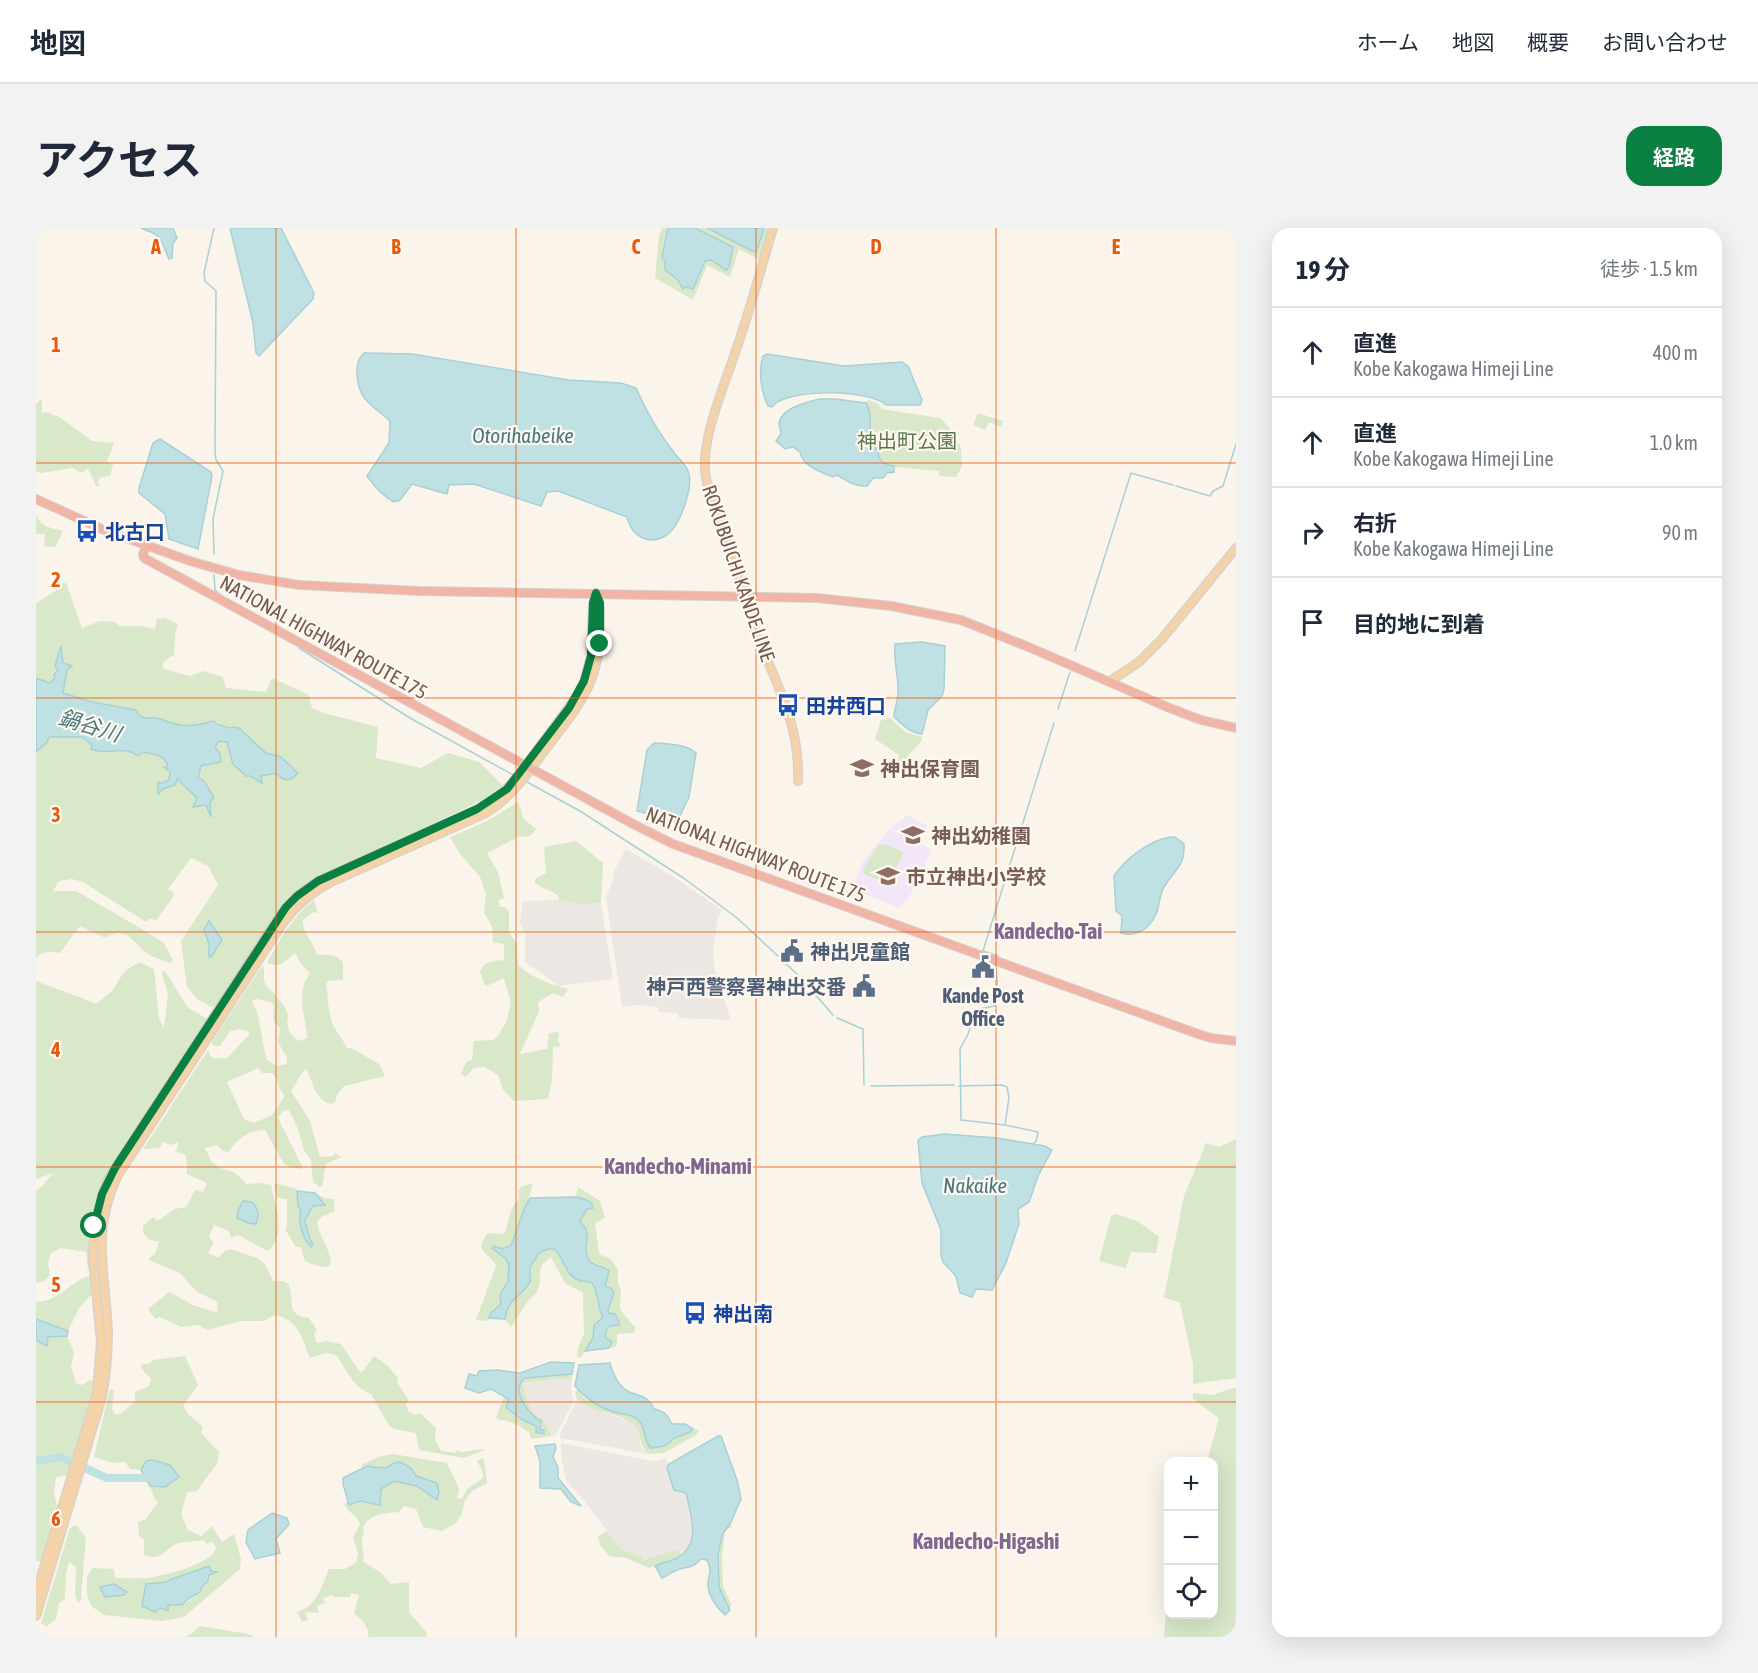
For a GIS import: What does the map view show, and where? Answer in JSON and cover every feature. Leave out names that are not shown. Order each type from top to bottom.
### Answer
[{"type":"highway","name":"NATIONAL HIGHWAY ROUTE 175","points":[[36,499],[104,530],[218,569],[299,585],[419,591],[817,598],[891,606],[960,620],[999,634],[1201,720],[1236,728]]},
{"type":"highway","name":"NATIONAL HIGHWAY ROUTE 175","points":[[147,545],[143,554],[144,558],[673,844],[1198,1034],[1236,1041]]},
{"type":"main road","name":"ROKUBUICHI KANDE LINE","points":[[773,228],[754,297],[708,438],[705,459],[707,485],[760,642],[790,718],[797,746],[798,781]]},
{"type":"main road","points":[[1109,682],[1139,662],[1162,639],[1236,548]]},
{"type":"main road","points":[[36,1593],[97,1393],[101,1341],[93,1259],[94,1226],[102,1194],[115,1168],[277,919],[297,896],[336,872],[477,809],[507,789],[528,767],[584,698],[594,674],[600,644],[600,603],[596,593]]},
{"type":"main road","points":[[36,1616],[102,1397],[106,1374],[108,1332],[100,1240],[104,1213],[118,1175],[281,926],[298,904],[329,883],[495,807],[513,793],[528,767]]},
{"type":"shaded area","name":"市立神出小学校","points":[[909,815],[927,826],[918,842],[916,841],[932,850],[910,896],[899,908],[853,889],[862,863],[890,828]]},
{"type":"shaded area","points":[[626,849],[671,875],[722,910],[718,917],[713,952],[715,972],[731,1020],[679,1018],[677,1013],[659,1012],[658,1007],[636,1005],[622,1007],[606,897],[614,878],[613,873]]},
{"type":"shaded area","points":[[559,900],[582,904],[601,903],[613,979],[559,986],[525,962],[525,933],[520,922],[523,901]]},
{"type":"shaded area","points":[[572,1378],[571,1391],[574,1401],[555,1436],[552,1436],[545,1421],[531,1409],[525,1395],[523,1381]]},
{"type":"shaded area","points":[[577,1400],[602,1412],[633,1422],[641,1435],[640,1444],[648,1454],[560,1438]]},
{"type":"shaded area","points":[[561,1443],[647,1460],[657,1461],[666,1458],[669,1464],[667,1469],[686,1493],[692,1517],[693,1536],[688,1548],[681,1553],[679,1550],[660,1556],[656,1555],[645,1561],[621,1549],[566,1481]]},
{"type":"green space","points":[[662,228],[668,228],[662,257],[678,280],[690,289],[705,261],[733,247],[695,228],[707,228],[754,252],[757,250],[764,228],[770,228],[760,260],[739,249],[730,277],[707,265],[693,300],[655,278],[659,235]]},
{"type":"green space","points":[[41,399],[42,413],[48,412],[58,416],[92,441],[114,443],[107,461],[113,464],[110,476],[101,477],[98,482],[100,486],[96,486],[88,468],[82,473],[73,468],[41,473],[36,471],[36,405]]},
{"type":"green space","name":"神出町公園","points":[[868,400],[877,403],[882,409],[940,418],[950,428],[961,448],[962,466],[956,477],[939,476],[939,471],[895,467],[883,463],[870,436],[869,412],[866,403]]},
{"type":"green space","points":[[978,413],[1003,421],[1001,427],[989,422],[985,430],[973,425]]},
{"type":"green space","points":[[36,515],[44,525],[63,531],[55,547],[44,546],[45,534],[36,534]]},
{"type":"green space","points":[[62,583],[66,583],[82,628],[100,621],[115,622],[119,626],[155,629],[157,619],[165,618],[178,624],[174,655],[164,661],[162,667],[164,669],[190,676],[203,671],[223,677],[226,688],[266,692],[272,678],[309,695],[312,708],[378,727],[376,758],[421,768],[448,753],[479,762],[502,785],[493,795],[308,883],[285,902],[217,1005],[211,1007],[197,999],[187,987],[181,941],[218,885],[208,866],[191,858],[168,889],[175,894],[156,921],[150,918],[146,922],[83,882],[72,879],[59,881],[53,891],[76,891],[147,932],[164,943],[173,961],[170,963],[149,955],[129,936],[119,933],[105,938],[80,926],[60,953],[46,952],[36,959],[36,752],[47,742],[48,737],[82,737],[104,753],[136,751],[161,755],[165,758],[168,767],[165,767],[170,772],[169,780],[159,782],[159,793],[177,779],[206,805],[210,815],[210,802],[198,778],[200,766],[220,754],[215,747],[216,743],[227,742],[234,765],[246,776],[261,783],[261,776],[276,772],[281,757],[266,753],[247,734],[214,721],[192,727],[156,718],[145,720],[136,710],[92,702],[63,693],[67,670],[72,666],[63,663],[63,655],[55,678],[50,683],[36,678],[36,603],[60,588]]},
{"type":"green space","points":[[890,718],[907,733],[923,737],[907,756],[909,763],[897,767],[899,755],[875,739],[881,720]]},
{"type":"green space","points":[[518,802],[524,819],[536,829],[530,836],[518,837],[487,853],[498,872],[504,898],[498,901],[500,907],[505,907],[509,912],[509,932],[517,944],[518,965],[541,980],[568,989],[563,997],[553,993],[538,1002],[539,1011],[520,1054],[547,1049],[549,1033],[559,1032],[558,1041],[561,1046],[553,1047],[552,1081],[548,1099],[514,1101],[503,1090],[498,1075],[484,1067],[473,1068],[466,1077],[461,1074],[466,1062],[472,1060],[474,1041],[493,1040],[498,1036],[507,1020],[511,1003],[504,978],[487,986],[480,972],[486,964],[504,960],[504,944],[493,942],[492,927],[484,912],[486,894],[480,877],[460,854],[450,837],[487,821]]},
{"type":"green space","points":[[576,841],[603,863],[601,903],[582,904],[559,900],[558,896],[535,883],[535,879],[546,873],[544,847]]},
{"type":"green space","points":[[884,844],[904,852],[888,884],[864,874],[863,869],[878,846]]},
{"type":"green space","points":[[314,900],[318,913],[314,912],[303,920],[306,933],[317,954],[335,956],[343,962],[343,980],[327,981],[326,984],[332,1023],[347,1048],[379,1064],[385,1076],[344,1086],[335,1102],[331,1104],[325,1102],[315,1090],[306,1069],[299,1077],[291,1091],[310,1121],[320,1157],[334,1156],[334,1153],[342,1157],[326,1164],[320,1187],[313,1182],[311,1160],[304,1150],[289,1110],[283,1111],[278,1118],[302,1166],[301,1169],[284,1164],[265,1130],[254,1131],[244,1136],[229,1152],[223,1151],[217,1145],[205,1148],[211,1161],[222,1169],[234,1172],[247,1184],[271,1185],[279,1228],[274,1244],[268,1251],[238,1235],[231,1238],[229,1231],[214,1225],[209,1238],[214,1242],[208,1253],[218,1258],[231,1249],[257,1258],[265,1264],[273,1281],[284,1281],[289,1285],[292,1307],[297,1314],[309,1318],[317,1330],[314,1334],[317,1343],[326,1341],[341,1344],[360,1372],[374,1356],[387,1365],[398,1378],[397,1382],[409,1401],[406,1404],[409,1412],[417,1415],[420,1413],[436,1428],[435,1440],[441,1451],[456,1453],[457,1450],[461,1452],[485,1450],[464,1458],[419,1450],[416,1433],[394,1429],[388,1424],[371,1394],[361,1389],[353,1381],[336,1355],[325,1353],[310,1358],[298,1330],[289,1320],[274,1315],[264,1321],[242,1321],[207,1330],[199,1325],[181,1327],[159,1317],[155,1319],[148,1309],[169,1292],[193,1305],[217,1313],[218,1302],[197,1292],[180,1273],[151,1261],[149,1258],[155,1254],[159,1242],[148,1239],[143,1232],[143,1226],[153,1217],[157,1221],[175,1209],[186,1207],[195,1190],[203,1192],[207,1183],[187,1174],[186,1155],[175,1151],[178,1148],[178,1142],[171,1145],[163,1142],[160,1148],[143,1149],[208,1050],[212,1058],[227,1058],[249,1035],[250,1032],[239,1029],[230,1031],[220,1046],[214,1046],[211,1043],[262,966],[267,987],[284,1006],[288,1015],[287,1024],[290,1033],[298,1041],[307,1038],[302,996],[310,973],[295,953],[280,965],[267,963],[287,929]],"holes":[[[258,999],[270,1002],[274,1006],[273,1019],[280,1029],[278,1042],[287,1058],[287,1064],[276,1066],[266,1059],[258,1015],[252,1001]],[[258,1068],[262,1073],[273,1073],[284,1097],[272,1115],[254,1123],[244,1119],[227,1082]]]},
{"type":"green space","points":[[139,962],[154,969],[159,1019],[164,1028],[168,993],[162,975],[165,971],[188,1008],[206,1018],[205,1025],[103,1181],[91,1225],[92,1270],[88,1270],[86,1252],[60,1248],[50,1254],[48,1263],[50,1275],[44,1281],[36,1283],[36,1191],[53,1173],[36,1179],[36,981],[96,1004],[112,991],[124,972]]},
{"type":"green space","points":[[1236,1139],[1236,1378],[1193,1384],[1193,1364],[1180,1303],[1164,1297],[1184,1196],[1206,1143],[1219,1147]]},
{"type":"green space","points":[[274,1183],[295,1188],[301,1210],[301,1225],[312,1245],[304,1222],[313,1206],[324,1205],[315,1193],[334,1199],[335,1211],[321,1217],[317,1222],[330,1256],[331,1263],[328,1266],[305,1261],[301,1247],[296,1247],[285,1229],[287,1227],[287,1199],[277,1198]]},
{"type":"green space","points":[[532,1183],[530,1195],[511,1245],[509,1248],[494,1250],[503,1256],[510,1269],[501,1304],[491,1313],[488,1321],[476,1320],[496,1266],[481,1245],[487,1233],[504,1234],[511,1211],[519,1199],[518,1192],[521,1187]]},
{"type":"green space","points":[[578,1187],[600,1201],[605,1218],[595,1223],[599,1254],[611,1259],[618,1270],[618,1284],[621,1290],[620,1308],[635,1327],[634,1333],[617,1334],[617,1345],[612,1348],[609,1348],[612,1342],[605,1336],[606,1331],[613,1325],[608,1310],[611,1301],[605,1286],[608,1274],[604,1267],[596,1266],[587,1257],[586,1229],[580,1222],[587,1209],[576,1197]]},
{"type":"green space","points":[[1117,1214],[1139,1222],[1159,1237],[1156,1253],[1131,1252],[1126,1268],[1099,1261],[1111,1216]]},
{"type":"green space","points":[[549,1249],[557,1252],[574,1278],[592,1283],[596,1291],[603,1317],[594,1325],[593,1338],[581,1358],[577,1357],[584,1334],[583,1293],[565,1283],[551,1257],[540,1269],[537,1291],[511,1327],[505,1319],[512,1302],[531,1279],[531,1268],[539,1253]]},
{"type":"green space","points":[[92,1275],[94,1292],[79,1308],[68,1331],[36,1319],[36,1302],[52,1298]]},
{"type":"green space","points":[[67,1336],[74,1352],[71,1367],[76,1383],[82,1385],[90,1380],[95,1382],[70,1475],[56,1477],[54,1493],[57,1507],[41,1562],[36,1561],[36,1340],[46,1346],[48,1337]]},
{"type":"green space","points":[[185,1356],[198,1385],[183,1406],[188,1414],[203,1427],[201,1433],[219,1452],[218,1462],[197,1491],[187,1492],[181,1514],[188,1530],[201,1536],[212,1526],[222,1542],[234,1534],[241,1559],[240,1569],[184,1617],[162,1621],[104,1615],[91,1606],[87,1595],[87,1577],[92,1568],[114,1569],[115,1578],[148,1578],[196,1564],[212,1555],[216,1549],[214,1544],[211,1542],[207,1544],[203,1540],[174,1545],[158,1556],[144,1555],[144,1540],[139,1536],[138,1522],[145,1520],[158,1502],[150,1486],[156,1487],[142,1467],[141,1470],[130,1469],[125,1462],[113,1463],[94,1457],[110,1389],[114,1390],[112,1409],[116,1415],[122,1413],[135,1401],[135,1392],[149,1386],[151,1379],[141,1368],[142,1364],[149,1364],[153,1360]],"holes":[[[209,1567],[211,1571],[198,1592],[186,1603],[179,1606],[167,1605],[168,1611],[160,1608],[155,1612],[142,1606],[156,1582],[168,1583]]]},
{"type":"green space","points":[[572,1374],[572,1378],[523,1382],[531,1409],[545,1421],[552,1436],[531,1439],[529,1432],[496,1417],[504,1397],[510,1399],[506,1407],[521,1419],[536,1426],[536,1431],[540,1430],[541,1421],[528,1410],[522,1399],[520,1382],[525,1378]]},
{"type":"green space","points":[[1236,1387],[1236,1637],[1164,1637],[1165,1619],[1218,1619],[1218,1457],[1208,1457],[1219,1418],[1193,1399],[1193,1393],[1212,1395]]},
{"type":"green space","points":[[578,1389],[583,1397],[613,1412],[635,1416],[643,1425],[653,1448],[663,1447],[672,1439],[693,1429],[699,1430],[696,1435],[664,1453],[648,1454],[639,1432],[631,1422],[596,1410],[577,1400],[575,1392]]},
{"type":"green space","points":[[393,1454],[447,1463],[459,1489],[457,1498],[462,1499],[467,1489],[483,1478],[483,1472],[477,1461],[482,1458],[484,1460],[487,1483],[472,1491],[465,1500],[461,1516],[455,1524],[442,1531],[423,1527],[416,1509],[404,1506],[399,1512],[369,1519],[363,1527],[363,1561],[381,1573],[391,1584],[409,1582],[409,1612],[427,1633],[426,1637],[368,1637],[366,1627],[354,1614],[359,1595],[351,1593],[350,1597],[332,1595],[323,1598],[325,1603],[317,1606],[319,1613],[305,1612],[308,1620],[302,1622],[297,1612],[314,1600],[329,1569],[345,1569],[356,1563],[358,1553],[353,1538],[360,1524],[344,1504],[348,1502],[350,1505],[357,1501],[369,1504],[381,1502],[381,1489],[394,1481],[417,1486],[435,1500],[437,1483],[416,1476],[411,1468],[392,1463],[381,1467],[362,1467],[361,1465],[378,1457]]},
{"type":"green space","points":[[730,1524],[732,1528],[725,1532],[722,1556],[723,1586],[732,1606],[729,1607],[718,1583],[718,1565],[722,1537],[726,1529]]},
{"type":"green space","points":[[76,1525],[86,1538],[82,1599],[78,1603],[75,1596],[76,1567],[69,1562],[66,1573],[65,1599],[59,1603],[56,1619],[46,1627],[41,1623],[70,1528]]},
{"type":"green space","points":[[607,1531],[621,1549],[645,1561],[679,1550],[681,1553],[678,1557],[649,1568],[626,1558],[609,1556],[600,1545],[598,1536]]},
{"type":"green space","points":[[200,1626],[248,1634],[254,1637],[185,1637]]},
{"type":"water","points":[[141,228],[173,228],[177,238],[173,243],[172,258],[169,259],[163,244],[155,234]]},
{"type":"water","points":[[230,228],[281,228],[314,293],[313,299],[259,356],[256,353],[253,323]]},
{"type":"water","points":[[668,228],[695,228],[733,247],[729,267],[726,270],[711,260],[705,261],[693,289],[686,287],[683,289],[678,280],[665,270],[665,261],[662,257]]},
{"type":"water","points":[[707,228],[764,228],[757,250],[754,252]]},
{"type":"water","name":"Otorihabeike","points":[[364,353],[412,354],[568,380],[621,383],[636,388],[659,431],[688,471],[690,480],[688,492],[677,523],[665,536],[650,540],[636,534],[627,517],[558,491],[547,492],[541,506],[474,484],[449,485],[447,494],[412,484],[400,500],[394,502],[386,497],[367,476],[389,443],[390,421],[368,402],[358,384],[357,369]]},
{"type":"water","points":[[767,354],[844,366],[902,362],[908,366],[922,400],[920,405],[886,405],[864,396],[828,393],[793,396],[772,407],[768,406],[762,388],[761,375],[761,362],[763,356]]},
{"type":"water","points":[[820,399],[866,403],[870,416],[871,440],[883,463],[894,466],[894,472],[887,473],[883,478],[873,478],[867,486],[850,483],[837,475],[833,477],[813,468],[804,461],[800,452],[793,447],[785,449],[776,441],[781,434],[779,425],[784,414],[795,407]]},
{"type":"water","points":[[160,439],[211,472],[198,549],[169,539],[165,514],[139,493],[153,443]]},
{"type":"water","points":[[922,642],[945,646],[944,689],[942,696],[928,710],[922,734],[910,730],[894,717],[898,693],[895,644]]},
{"type":"water","name":"鍋谷川","points":[[61,646],[63,663],[72,666],[67,670],[63,693],[92,702],[136,710],[142,717],[156,718],[184,726],[214,721],[229,728],[239,728],[266,753],[281,757],[298,773],[287,780],[276,773],[261,776],[262,783],[246,776],[233,764],[227,742],[219,741],[215,747],[220,754],[221,762],[201,766],[198,778],[204,781],[214,798],[210,802],[211,817],[206,805],[193,807],[197,798],[177,779],[175,785],[163,789],[158,794],[158,782],[169,780],[170,772],[164,767],[168,767],[164,759],[158,755],[143,752],[138,756],[127,751],[97,751],[91,749],[92,745],[82,737],[49,737],[36,752],[36,678],[50,683],[55,678],[54,675],[58,670],[55,666]]},
{"type":"water","points":[[654,743],[682,746],[696,753],[689,797],[677,822],[637,811],[647,750]]},
{"type":"water","points":[[1175,837],[1184,844],[1183,858],[1162,890],[1153,919],[1142,931],[1132,934],[1121,933],[1122,916],[1116,911],[1114,876],[1139,851],[1155,842]]},
{"type":"water","points":[[209,921],[222,940],[211,957],[209,957],[209,944],[204,930]]},
{"type":"water","name":"Nakaike","points":[[944,1134],[997,1138],[1045,1146],[1052,1150],[1038,1176],[1029,1202],[1018,1209],[1019,1224],[1006,1263],[992,1290],[976,1289],[972,1297],[960,1293],[956,1276],[943,1262],[941,1230],[922,1183],[918,1140],[922,1137]]},
{"type":"water","points":[[297,1191],[315,1193],[325,1205],[313,1206],[304,1222],[313,1245],[311,1247],[302,1230]]},
{"type":"water","points":[[576,1197],[587,1200],[593,1205],[593,1208],[587,1209],[580,1222],[586,1228],[586,1251],[593,1264],[609,1271],[605,1286],[611,1288],[614,1293],[608,1310],[609,1313],[615,1314],[619,1325],[610,1326],[606,1331],[605,1337],[612,1342],[609,1348],[585,1351],[593,1338],[594,1325],[603,1317],[596,1291],[592,1283],[578,1280],[570,1274],[554,1249],[539,1253],[531,1267],[530,1282],[511,1302],[505,1319],[489,1318],[501,1304],[500,1295],[508,1281],[509,1265],[506,1259],[492,1248],[494,1246],[503,1249],[511,1245],[530,1198]]},
{"type":"water","points":[[243,1201],[252,1202],[256,1207],[258,1215],[256,1224],[237,1218]]},
{"type":"water","points":[[36,1319],[68,1331],[67,1336],[48,1337],[47,1346],[36,1340]]},
{"type":"water","points":[[551,1362],[574,1363],[572,1374],[525,1378],[519,1389],[526,1407],[541,1421],[540,1430],[544,1430],[544,1434],[536,1432],[536,1426],[521,1419],[506,1407],[509,1399],[491,1389],[479,1393],[465,1388],[469,1374],[477,1376],[479,1371],[497,1370],[520,1373]]},
{"type":"water","points":[[610,1363],[620,1385],[627,1391],[648,1400],[654,1409],[665,1414],[672,1424],[685,1424],[693,1429],[672,1439],[666,1445],[651,1448],[637,1419],[597,1405],[575,1386],[579,1365]]},
{"type":"water","points":[[721,1436],[737,1480],[741,1499],[730,1524],[723,1533],[718,1554],[719,1587],[730,1610],[725,1615],[711,1597],[708,1584],[710,1571],[707,1560],[701,1559],[691,1566],[662,1578],[655,1566],[677,1558],[685,1552],[692,1537],[692,1520],[686,1493],[674,1490],[667,1468],[669,1464]]},
{"type":"water","points":[[555,1444],[553,1457],[558,1468],[558,1478],[581,1506],[571,1502],[561,1489],[540,1488],[540,1461],[535,1446]]},
{"type":"water","points":[[152,1460],[170,1465],[179,1477],[165,1487],[150,1486],[141,1470],[146,1461]]},
{"type":"water","points":[[400,1462],[411,1468],[416,1476],[437,1483],[439,1492],[437,1500],[417,1486],[394,1481],[381,1489],[380,1505],[360,1501],[349,1505],[343,1478],[367,1466],[384,1468]]},
{"type":"water","points":[[272,1513],[287,1518],[289,1524],[276,1539],[280,1553],[255,1559],[246,1542],[248,1530]]},
{"type":"water","points":[[209,1566],[211,1571],[217,1572],[209,1575],[208,1581],[202,1586],[200,1592],[182,1605],[168,1605],[168,1611],[160,1608],[155,1612],[142,1606],[146,1584],[167,1582]]},
{"type":"water","points":[[114,1584],[127,1592],[124,1595],[105,1597],[100,1587]]},
{"type":"waterway","points":[[214,228],[204,273],[205,281],[216,291],[215,450],[216,460],[223,471],[213,519],[214,554]]},
{"type":"waterway","points":[[1176,486],[1210,496],[1213,491],[1223,486],[1236,444]]},
{"type":"waterway","points":[[1075,651],[1131,473],[1173,485]]},
{"type":"waterway","points":[[214,575],[215,590],[223,597]]},
{"type":"waterway","points":[[299,648],[410,718],[515,776]]},
{"type":"waterway","points":[[1058,709],[1070,672]]},
{"type":"waterway","points":[[998,956],[983,951],[1054,723]]},
{"type":"waterway","points":[[525,781],[580,811],[685,879],[737,918],[778,956]]},
{"type":"waterway","points":[[785,963],[798,975]]},
{"type":"waterway","points":[[996,966],[997,1000],[994,1006],[979,1009],[960,1049],[961,1120],[1005,1125],[1038,1132],[1033,1144]]},
{"type":"waterway","points":[[801,978],[833,1015]]},
{"type":"waterway","points":[[837,1018],[863,1029],[864,1085]]},
{"type":"waterway","points":[[871,1086],[954,1085]]},
{"type":"waterway","points":[[959,1086],[1002,1085],[1007,1087],[1009,1098],[1005,1124]]},
{"type":"waterway","points":[[36,1461],[60,1457],[107,1478],[156,1478]]},
{"type":"place","name":"北古口","points":[[87,531]]},
{"type":"place","name":"田井西口","points":[[788,705]]},
{"type":"place","name":"神出保育園","points":[[862,768]]},
{"type":"place","name":"神出幼稚園","points":[[913,835]]},
{"type":"place","name":"市立神出小学校","points":[[888,876]]},
{"type":"place","name":"神出児童館","points":[[792,951]]},
{"type":"place","name":"Kande Post Office","points":[[983,967]]},
{"type":"place","name":"神戸西警察署神出交番","points":[[864,986]]},
{"type":"place","name":"神出南","points":[[695,1313]]},
{"type":"district","name":"Kandecho-Tai","points":[[1048,931]]},
{"type":"district","name":"Kandecho-Minami","points":[[678,1166]]},
{"type":"district","name":"Kandecho-Higashi","points":[[986,1541]]},
{"type":"route","points":[[94,1226],[97,1209],[107,1181],[286,907],[318,881],[477,809],[498,797],[516,778],[577,696],[591,656],[593,603],[596,593],[600,603],[600,644]]}]
